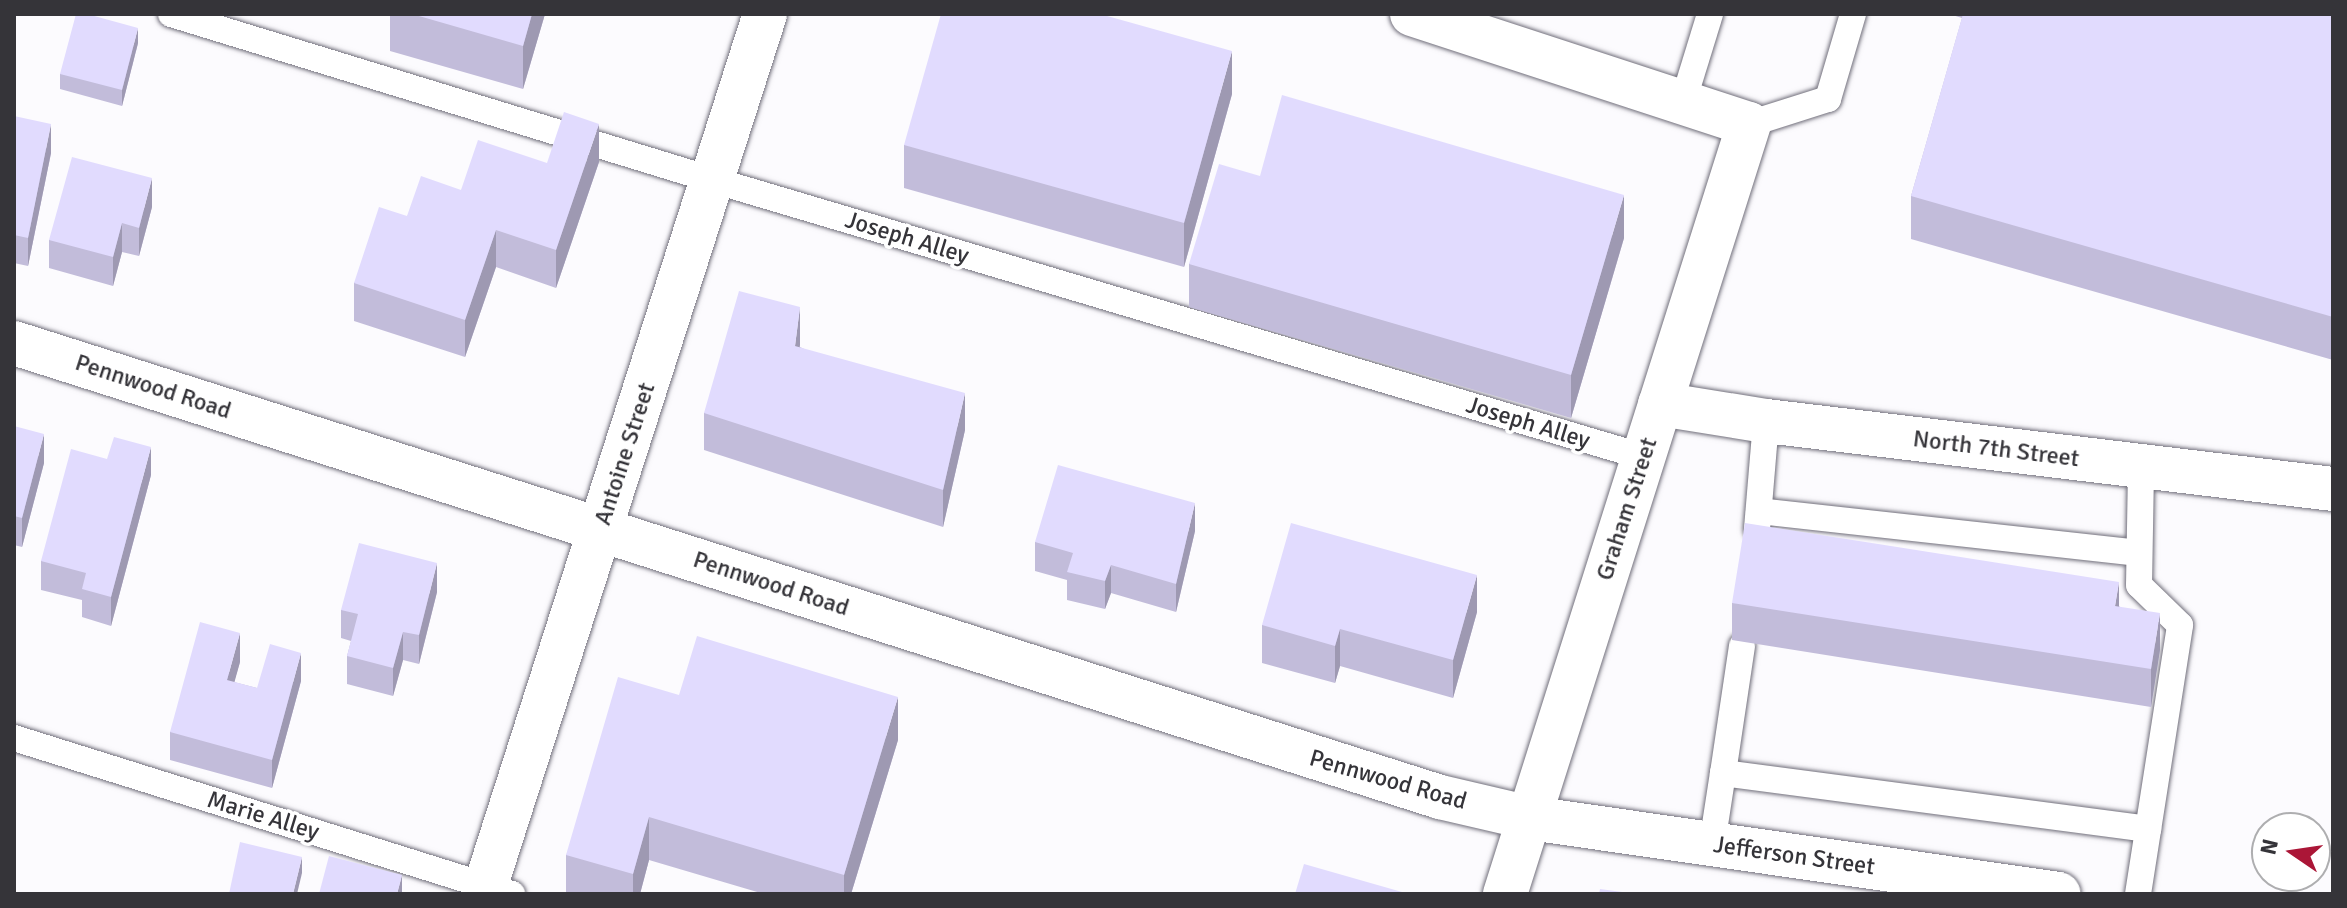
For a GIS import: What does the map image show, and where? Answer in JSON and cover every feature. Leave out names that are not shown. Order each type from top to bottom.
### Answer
[{"type":"street","name":"Antoine Street","points":[[494,891],[600,530],[765,14]]},
{"type":"street","points":[[1412,14],[1749,124]]},
{"type":"street","name":"Graham Street","points":[[1505,894],[1749,124]]},
{"type":"street","name":"Pennwood Road","points":[[14,343],[1349,769],[1440,797],[1530,818]]},
{"type":"street","name":"North 7th Street","points":[[1660,404],[1766,421],[2333,489]]},
{"type":"street","name":"Jefferson Street","points":[[1530,818],[2059,894]]},
{"type":"lane","name":"Joseph Alley","points":[[171,14],[713,180],[1644,457]]},
{"type":"lane","points":[[1683,102],[1710,14]]},
{"type":"lane","points":[[1749,124],[1828,99],[1853,14]]},
{"type":"lane","points":[[1755,548],[1766,421]]},
{"type":"lane","points":[[2138,894],[2180,625],[2139,585],[2141,466]]},
{"type":"lane","points":[[1759,511],[2138,553]]},
{"type":"lane","points":[[1712,844],[1742,646]]},
{"type":"lane","name":"Marie Alley","points":[[14,738],[494,891]]},
{"type":"lane","points":[[1723,773],[2148,829]]},
{"type":"building","points":[[76,14],[87,14],[138,28],[122,90],[60,74]]},
{"type":"building","points":[[412,14],[532,14],[523,46]]},
{"type":"building","points":[[941,14],[1100,14],[1232,51],[1184,223],[904,145]]},
{"type":"building","points":[[1963,14],[2333,14],[2333,317],[1911,196]]},
{"type":"building","points":[[1282,95],[1624,195],[1571,375],[1189,264],[1219,164],[1260,176]]},
{"type":"building","points":[[564,112],[599,124],[556,250],[496,230],[465,320],[354,283],[379,207],[407,216],[421,176],[461,190],[478,140],[547,163]]},
{"type":"building","points":[[14,116],[51,124],[28,238],[14,235]]},
{"type":"building","points":[[72,157],[152,178],[139,228],[122,223],[113,257],[49,240]]},
{"type":"building","points":[[739,291],[800,307],[795,346],[965,393],[943,490],[704,413]]},
{"type":"building","points":[[14,426],[44,434],[22,518],[14,516]]},
{"type":"building","points":[[114,437],[151,447],[111,597],[82,589],[86,573],[41,561],[71,449],[107,459]]},
{"type":"building","points":[[1058,465],[1195,503],[1176,584],[1111,565],[1105,581],[1067,572],[1073,553],[1035,542]]},
{"type":"building","points":[[1291,523],[1477,575],[1453,660],[1340,629],[1335,646],[1262,625]]},
{"type":"building","points":[[1745,523],[2119,582],[2115,606],[2160,613],[2151,669],[1732,603]]},
{"type":"building","points":[[359,543],[437,563],[419,635],[403,632],[393,668],[347,656],[358,614],[341,610]]},
{"type":"building","points":[[200,622],[240,633],[227,680],[257,688],[270,644],[301,653],[272,760],[170,732]]},
{"type":"building","points":[[697,636],[898,697],[844,875],[649,817],[633,874],[566,855],[618,677],[679,695]]},
{"type":"building","points":[[240,842],[302,857],[293,894],[229,894]]},
{"type":"building","points":[[329,856],[402,875],[397,894],[319,894]]},
{"type":"building","points":[[1304,864],[1402,892],[1295,894]]},
{"type":"building","points":[[1600,889],[1637,894],[1599,894]]}]
